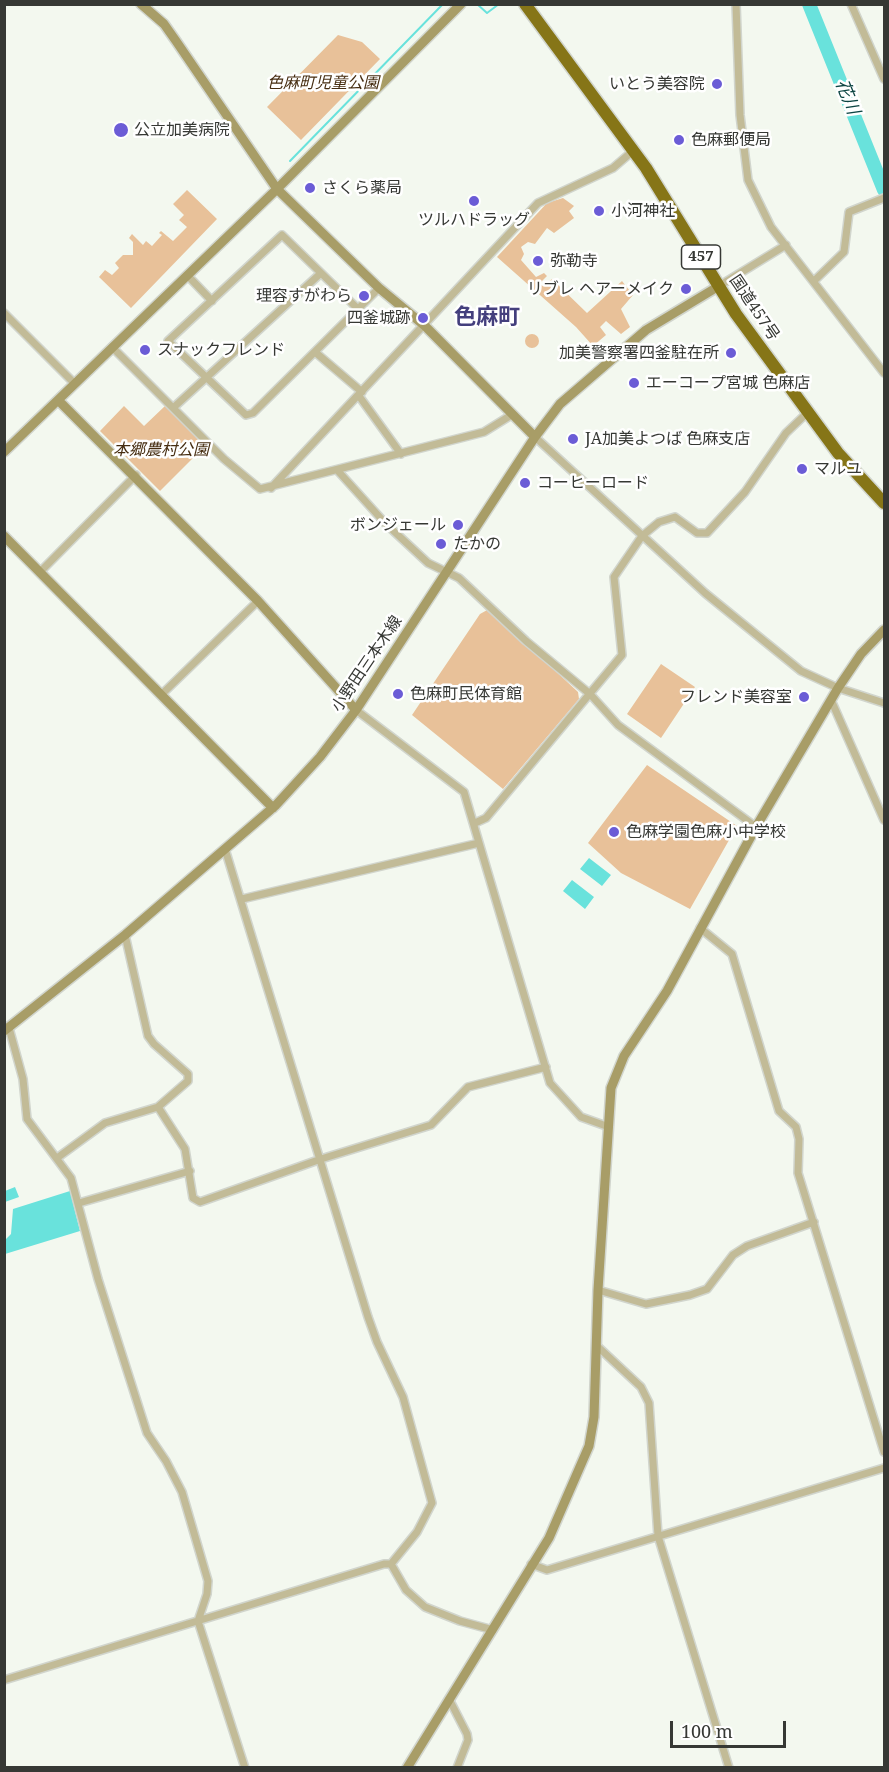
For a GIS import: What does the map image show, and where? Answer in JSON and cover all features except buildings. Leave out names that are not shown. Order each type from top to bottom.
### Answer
[{"type":"highway","name":"国道457号","points":[[525,4],[634,150],[736,314],[838,453],[885,503]]},
{"type":"street","points":[[141,4],[164,24],[277,189],[379,288],[425,326],[535,437],[705,593],[801,671],[838,688],[885,703]]},
{"type":"street","points":[[4,452],[277,189],[461,4]]},
{"type":"street","points":[[736,4],[740,115],[748,180],[771,227],[885,374]]},
{"type":"street","points":[[851,4],[885,79]]},
{"type":"street","points":[[271,488],[538,203],[614,168],[634,150]]},
{"type":"street","points":[[814,281],[844,252],[846,215],[885,198]]},
{"type":"street","points":[[358,309],[282,235],[168,341],[246,415],[253,413],[315,352],[358,309],[379,288]]},
{"type":"street","points":[[719,286],[786,245]]},
{"type":"street","points":[[173,408],[321,273]]},
{"type":"street","points":[[187,275],[212,301]]},
{"type":"street","name":"小野田三本木線","points":[[7,1029],[125,935],[273,808],[320,757],[356,710],[535,437],[560,404],[646,330],[719,286]]},
{"type":"street","points":[[4,313],[75,384]]},
{"type":"street","points":[[112,347],[224,459],[260,489],[484,432],[513,414]]},
{"type":"street","points":[[315,352],[361,394],[401,454]]},
{"type":"street","points":[[58,400],[136,475],[258,601],[356,710],[464,792],[552,1088],[575,1112],[587,1120],[609,1127]]},
{"type":"street","points":[[475,823],[486,818],[621,655],[614,578],[642,536],[659,522],[675,518],[697,533],[707,533],[746,492],[786,433],[808,412]]},
{"type":"street","points":[[338,471],[399,537],[431,565],[459,578],[526,641],[590,694],[618,725],[756,826]]},
{"type":"street","points":[[40,572],[136,475]]},
{"type":"street","points":[[4,536],[273,808]]},
{"type":"street","points":[[161,695],[258,601]]},
{"type":"street","points":[[407,1767],[549,1538],[589,1446],[594,1417],[598,1290],[610,1088],[624,1056],[667,991],[756,826],[838,688],[861,654],[885,630]]},
{"type":"street","points":[[831,700],[885,820]]},
{"type":"street","points":[[242,899],[479,843]]},
{"type":"street","points":[[225,849],[376,1342],[404,1397],[431,1496],[427,1516],[391,1564]]},
{"type":"street","points":[[700,928],[732,954],[780,1111],[796,1127],[799,1139],[798,1173],[885,1452]]},
{"type":"street","points":[[57,1158],[105,1124],[158,1107],[188,1081],[188,1074],[148,1036],[125,935]]},
{"type":"street","points":[[7,1029],[23,1079],[27,1119],[66,1169],[79,1203],[98,1279],[147,1433],[177,1481],[203,1562],[208,1588],[198,1621],[245,1767]]},
{"type":"street","points":[[158,1107],[185,1149],[193,1198],[200,1202],[321,1159],[432,1125],[468,1087],[546,1067]]},
{"type":"street","points":[[79,1203],[190,1171]]},
{"type":"street","points":[[598,1290],[646,1304],[690,1295],[707,1289],[727,1262],[747,1246],[814,1222]]},
{"type":"street","points":[[596,1345],[641,1387],[649,1403],[658,1536],[729,1767]]},
{"type":"street","points":[[531,1564],[547,1570],[885,1468]]},
{"type":"street","points":[[4,1680],[384,1564],[391,1564]]},
{"type":"street","points":[[391,1564],[406,1590],[425,1606],[460,1622],[492,1630]]},
{"type":"street","points":[[449,1699],[468,1740],[457,1767]]},
{"type":"green space","name":"色麻町児童公園","points":[[338,35],[362,42],[380,59],[301,140],[267,107]]},
{"type":"green space","points":[[187,190],[217,219],[131,308],[99,277],[105,270],[112,275],[119,268],[115,263],[123,255],[133,255],[133,242],[129,238],[132,234],[143,245],[146,241],[152,246],[162,235],[159,233],[161,231],[173,241],[187,227],[179,220],[184,215],[173,204]]},
{"type":"green space","points":[[563,198],[574,206],[569,211],[574,218],[554,233],[547,228],[535,244],[528,242],[521,247],[524,254],[521,260],[536,277],[544,273],[547,276],[539,284],[543,286],[552,279],[587,313],[622,281],[633,295],[621,309],[630,327],[621,334],[606,321],[600,327],[606,335],[593,346],[576,327],[497,257],[547,203]]},
{"type":"green space","points":[[532,334],[537,336],[539,341],[537,346],[532,348],[527,346],[525,341],[527,336]]},
{"type":"green space","name":"本郷農村公園","points":[[124,406],[144,426],[165,406],[205,446],[160,491],[100,431]]},
{"type":"green space","points":[[489,609],[578,692],[579,699],[503,789],[412,715],[480,614]]},
{"type":"green space","points":[[661,664],[695,687],[661,738],[627,714]]},
{"type":"green space","points":[[647,765],[737,826],[690,909],[621,873],[588,843]]},
{"type":"water","points":[[589,858],[611,875],[602,886],[580,869]]},
{"type":"water","points":[[572,880],[594,897],[585,909],[563,891]]},
{"type":"water","points":[[15,1187],[19,1197],[5,1202],[5,1191]]},
{"type":"water","points":[[70,1191],[80,1231],[5,1254],[5,1240],[11,1234],[13,1209]]},
{"type":"waterway","points":[[290,161],[443,4]]},
{"type":"waterway","points":[[477,4],[487,13],[499,4]]},
{"type":"waterway","name":"花川","points":[[809,4],[884,190]]},
{"type":"place","name":"いとう美容院","points":[[717,84]]},
{"type":"place","name":"公立加美病院","points":[[121,130]]},
{"type":"place","name":"色麻郵便局","points":[[679,140]]},
{"type":"place","name":"さくら薬局","points":[[310,188]]},
{"type":"place","name":"ツルハドラッグ","points":[[474,201]]},
{"type":"place","name":"小河神社","points":[[599,211]]},
{"type":"place","name":"弥勒寺","points":[[538,261]]},
{"type":"place","name":"リブレ ヘアーメイク","points":[[686,289]]},
{"type":"place","name":"理容すがわら","points":[[364,296]]},
{"type":"place","name":"四釜城跡","points":[[423,318]]},
{"type":"place","name":"スナックフレンド","points":[[145,350]]},
{"type":"place","name":"加美警察署四釜駐在所","points":[[731,353]]},
{"type":"place","name":"エーコープ宮城 色麻店","points":[[634,383]]},
{"type":"place","name":"JA加美よつば 色麻支店","points":[[573,439]]},
{"type":"place","name":"マルユ","points":[[802,469]]},
{"type":"place","name":"コーヒーロード","points":[[525,483]]},
{"type":"place","name":"ボンジェール","points":[[458,525]]},
{"type":"place","name":"たかの","points":[[441,544]]},
{"type":"place","name":"色麻町民体育館","points":[[398,694]]},
{"type":"place","name":"フレンド美容室","points":[[804,697]]},
{"type":"place","name":"色麻学園色麻小中学校","points":[[614,832]]},
{"type":"district","name":"色麻町","points":[[487,318]]}]
